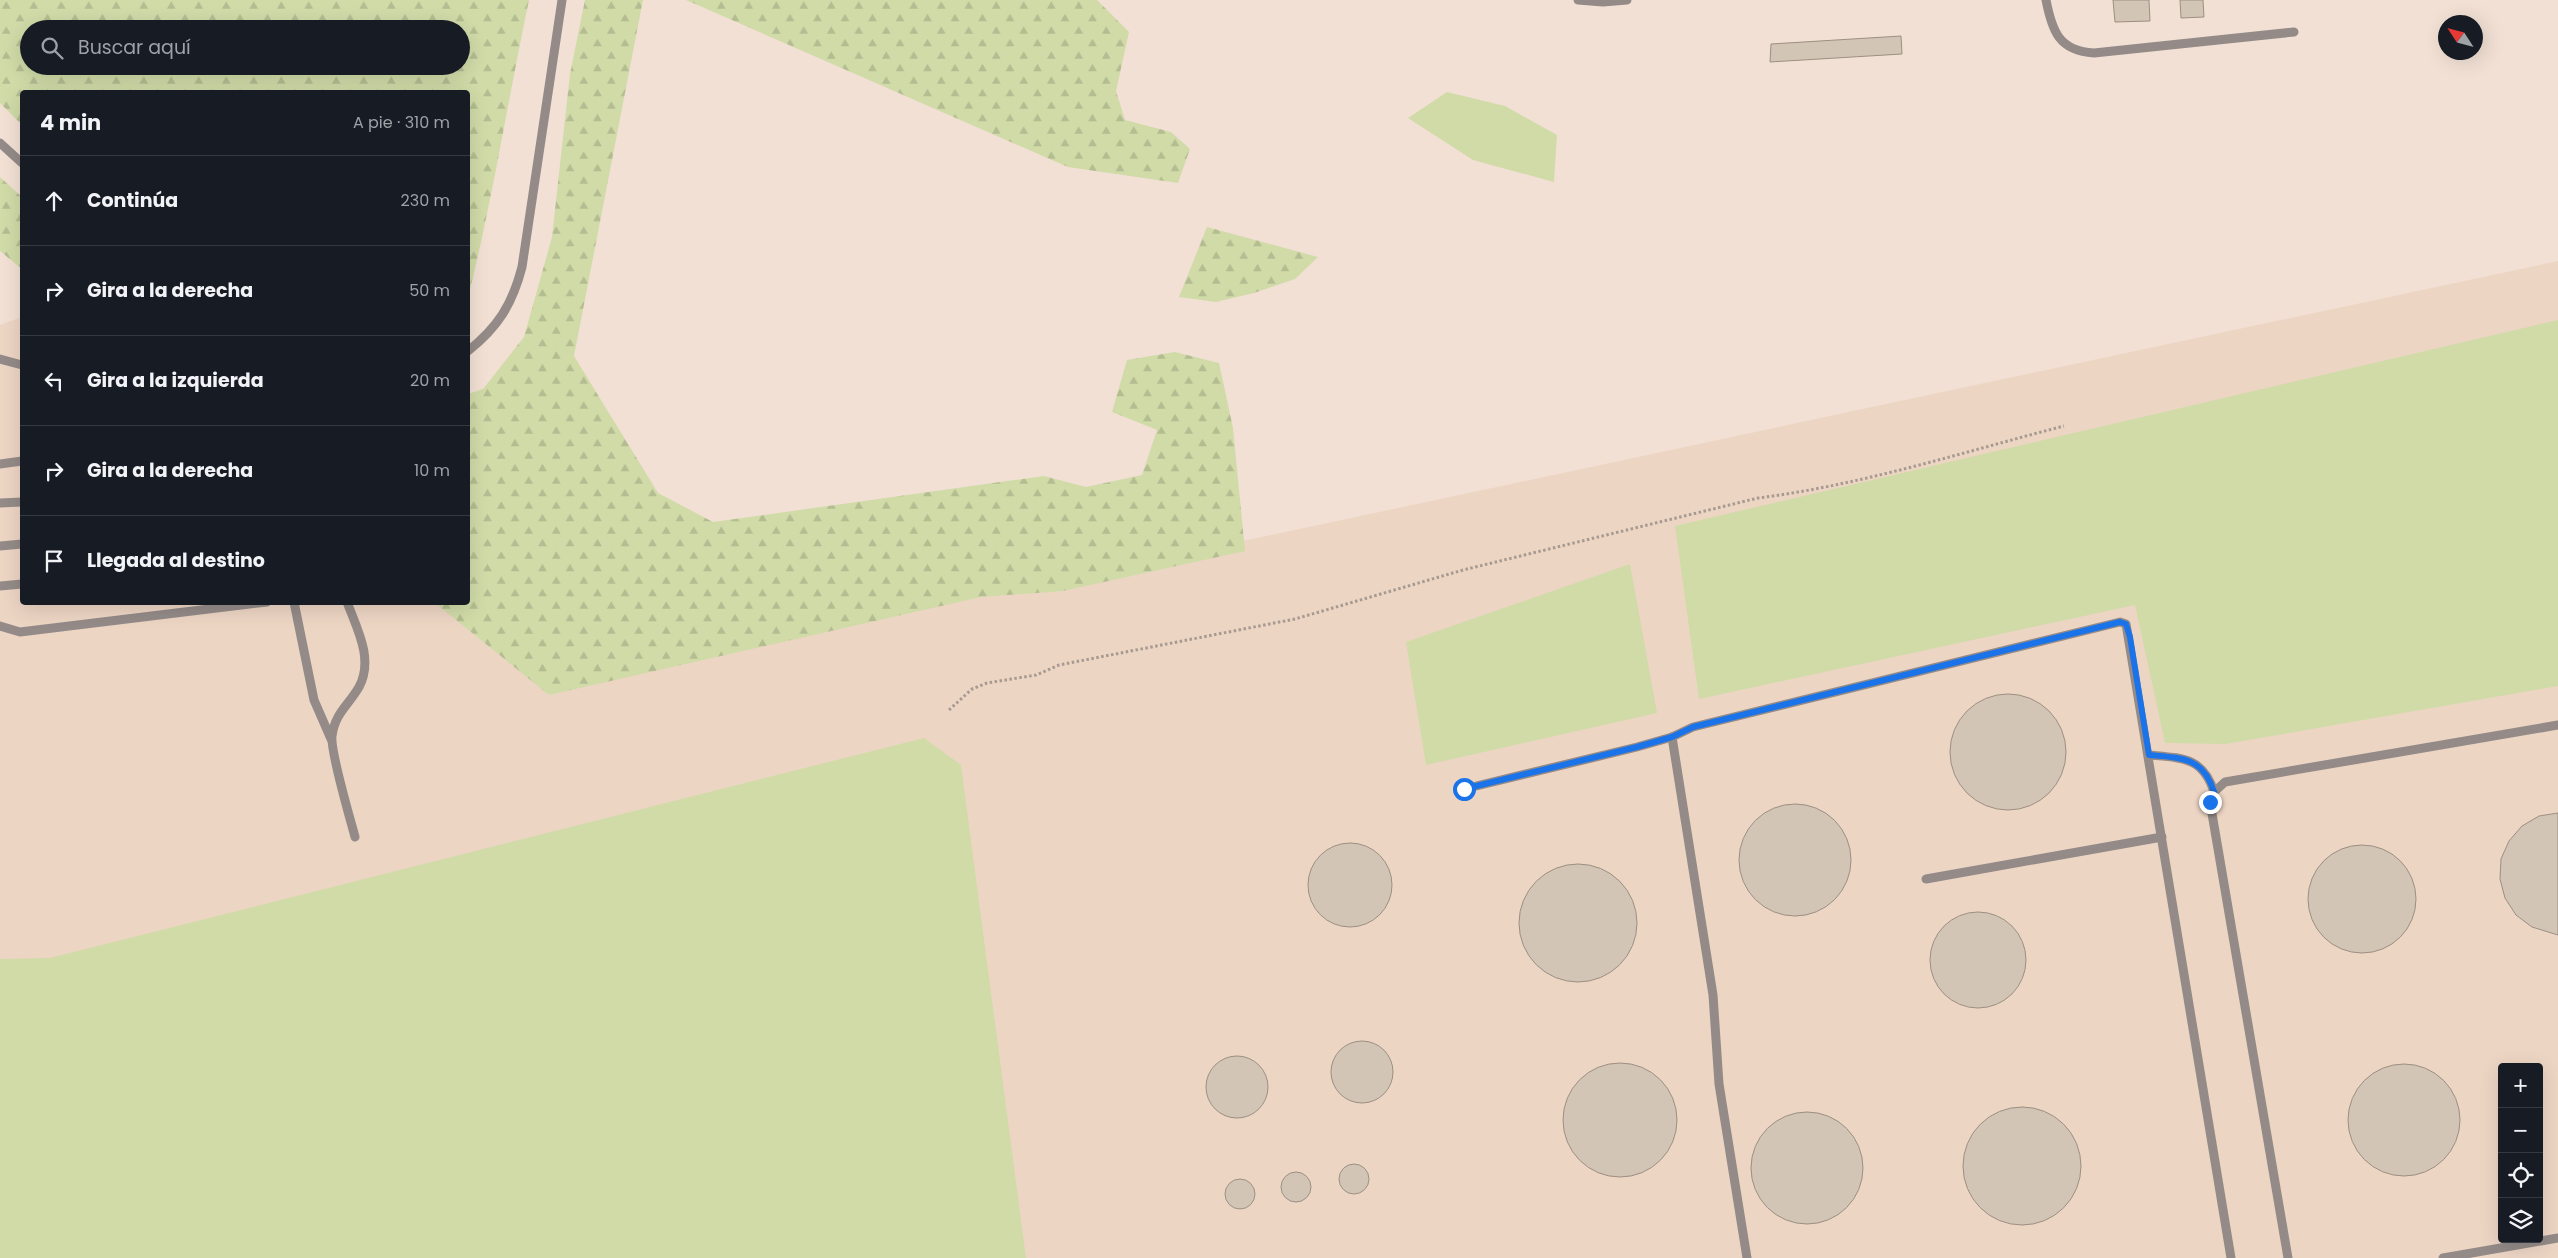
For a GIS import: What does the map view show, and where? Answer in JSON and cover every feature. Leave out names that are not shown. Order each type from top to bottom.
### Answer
[{"type":"lane","points":[[470,349],[488,334],[504,313],[518,284],[524,258],[562,0]]},
{"type":"lane","points":[[1578,0],[1603,2],[1627,0]]},
{"type":"lane","points":[[2046,0],[2051,26],[2066,45],[2078,52],[2094,53],[2294,32]]},
{"type":"lane","points":[[0,143],[20,161]]},
{"type":"lane","points":[[0,358],[20,364]]},
{"type":"lane","points":[[0,464],[20,461]]},
{"type":"lane","points":[[0,504],[20,502]]},
{"type":"lane","points":[[0,546],[20,544]]},
{"type":"lane","points":[[0,586],[20,584]]},
{"type":"lane","points":[[0,626],[20,632],[242,605]]},
{"type":"lane","points":[[295,605],[314,700],[331,739],[355,837]]},
{"type":"lane","points":[[331,739],[335,719],[360,686],[365,667],[364,646],[348,605]]},
{"type":"lane","points":[[1464,789],[1672,737],[1693,727],[2120,622],[2126,624],[2130,637],[2230,1258]]},
{"type":"lane","points":[[2288,1258],[2210,802],[2214,792],[2225,782],[2558,725]]},
{"type":"lane","points":[[1672,737],[1713,995],[1718,1084],[1747,1258]]},
{"type":"lane","points":[[2149,755],[2177,758],[2202,767],[2209,777],[2214,792]]},
{"type":"lane","points":[[1926,879],[2162,837]]},
{"type":"lane","points":[[2443,1258],[2558,1238]]},
{"type":"path","points":[[948,710],[972,689],[987,683],[1036,675],[1059,665],[1295,619],[1463,570],[1758,498],[1796,493],[1884,474],[2064,426]]},
{"type":"shaded area","points":[[2558,261],[2558,1258],[0,1258],[0,325],[20,318],[20,605],[462,605],[567,685]]},
{"type":"green space","points":[[0,0],[529,0],[493,186],[470,289],[470,90],[20,90],[20,123],[0,103]]},
{"type":"green space","points":[[585,0],[643,0],[574,356],[658,493],[713,522],[1044,476],[1086,487],[1142,475],[1157,430],[1112,412],[1127,360],[1175,352],[1219,363],[1233,428],[1245,551],[1063,591],[981,597],[549,695],[437,605],[470,605],[470,393],[483,389],[524,337],[552,237],[570,74]]},
{"type":"green space","points":[[686,0],[1097,0],[1129,32],[1116,91],[1125,120],[1171,132],[1190,149],[1178,183],[1068,167]]},
{"type":"green space","points":[[1447,92],[1505,106],[1557,135],[1554,182],[1473,160],[1408,118]]},
{"type":"green space","points":[[0,177],[20,195],[20,267],[0,251]]},
{"type":"green space","points":[[1207,227],[1318,257],[1295,279],[1254,293],[1216,302],[1179,297]]},
{"type":"green space","points":[[2558,320],[2558,686],[2226,744],[2165,743],[2135,605],[1699,699],[1675,526]]},
{"type":"green space","points":[[1630,564],[1657,713],[1426,765],[1406,642]]},
{"type":"green space","points":[[924,738],[961,765],[1026,1258],[0,1258],[0,959],[50,958]]},
{"type":"building","points":[[2113,0],[2149,0],[2150,21],[2115,22]]},
{"type":"building","points":[[2180,0],[2203,0],[2204,17],[2181,18]]},
{"type":"building","points":[[1901,36],[1902,54],[1770,62],[1771,44]]},
{"type":"building","points":[[2008,694],[2030,699],[2049,711],[2061,730],[2066,752],[2061,774],[2049,793],[2030,805],[2008,810],[1986,805],[1967,793],[1955,774],[1950,752],[1955,730],[1967,711],[1986,699]]},
{"type":"building","points":[[1795,804],[1816,808],[1835,820],[1847,839],[1851,860],[1847,881],[1835,900],[1816,912],[1795,916],[1774,912],[1755,900],[1743,881],[1739,860],[1743,839],[1755,820],[1774,808]]},
{"type":"building","points":[[2558,813],[2558,935],[2532,927],[2516,915],[2505,898],[2500,879],[2501,859],[2509,841],[2522,826],[2539,816]]},
{"type":"building","points":[[1350,843],[1366,846],[1380,855],[1389,869],[1392,885],[1389,901],[1380,915],[1366,924],[1350,927],[1334,924],[1320,915],[1311,901],[1308,885],[1311,869],[1320,855],[1334,846]]},
{"type":"building","points":[[2362,845],[2383,849],[2400,861],[2412,878],[2416,899],[2412,920],[2400,937],[2383,949],[2362,953],[2341,949],[2324,937],[2312,920],[2308,899],[2312,878],[2324,861],[2341,849]]},
{"type":"building","points":[[1578,864],[1601,868],[1620,881],[1633,900],[1637,923],[1633,946],[1620,965],[1601,978],[1578,982],[1555,978],[1536,965],[1523,946],[1519,923],[1523,900],[1536,881],[1555,868]]},
{"type":"building","points":[[1978,912],[1996,916],[2012,926],[2022,942],[2026,960],[2022,978],[2012,994],[1996,1004],[1978,1008],[1960,1004],[1944,994],[1934,978],[1930,960],[1934,942],[1944,926],[1960,916]]},
{"type":"building","points":[[1362,1041],[1379,1046],[1384,1050],[1388,1055],[1393,1072],[1388,1089],[1384,1094],[1379,1098],[1362,1103],[1345,1098],[1340,1094],[1336,1089],[1331,1072],[1336,1055],[1340,1050],[1345,1046]]},
{"type":"building","points":[[1231,1056],[1243,1056],[1259,1065],[1266,1075],[1268,1087],[1266,1099],[1259,1109],[1243,1118],[1231,1118],[1220,1113],[1211,1104],[1206,1093],[1206,1081],[1211,1070],[1220,1061]]},
{"type":"building","points":[[1620,1063],[1642,1067],[1661,1079],[1673,1098],[1677,1120],[1673,1142],[1661,1161],[1642,1173],[1620,1177],[1598,1173],[1579,1161],[1567,1142],[1563,1120],[1567,1098],[1579,1079],[1598,1067]]},
{"type":"building","points":[[2404,1064],[2426,1068],[2444,1080],[2456,1098],[2460,1120],[2456,1142],[2444,1160],[2426,1172],[2404,1176],[2382,1172],[2364,1160],[2352,1142],[2348,1120],[2352,1098],[2364,1080],[2382,1068]]},
{"type":"building","points":[[2022,1107],[2045,1111],[2064,1124],[2077,1143],[2081,1166],[2077,1189],[2064,1208],[2045,1221],[2022,1225],[1999,1221],[1980,1208],[1967,1189],[1963,1166],[1967,1143],[1980,1124],[1999,1111]]},
{"type":"building","points":[[1807,1112],[1818,1113],[1828,1117],[1846,1129],[1858,1147],[1862,1157],[1862,1179],[1858,1189],[1846,1207],[1828,1219],[1818,1223],[1807,1224],[1796,1223],[1786,1219],[1768,1207],[1756,1189],[1752,1179],[1751,1168],[1752,1157],[1756,1147],[1768,1129],[1786,1117],[1796,1113]]},
{"type":"building","points":[[1354,1164],[1365,1168],[1369,1179],[1365,1190],[1354,1194],[1343,1190],[1339,1179],[1343,1168]]},
{"type":"building","points":[[1296,1172],[1307,1176],[1311,1187],[1307,1198],[1296,1202],[1285,1198],[1281,1187],[1285,1176]]},
{"type":"building","points":[[1240,1179],[1251,1183],[1255,1194],[1251,1205],[1240,1209],[1229,1205],[1225,1194],[1229,1183]]},
{"type":"route","points":[[1464,789],[1637,747],[1672,737],[1693,727],[2120,622],[2126,624],[2130,637],[2149,755],[2177,758],[2202,767],[2209,777],[2214,792],[2210,802]]}]
